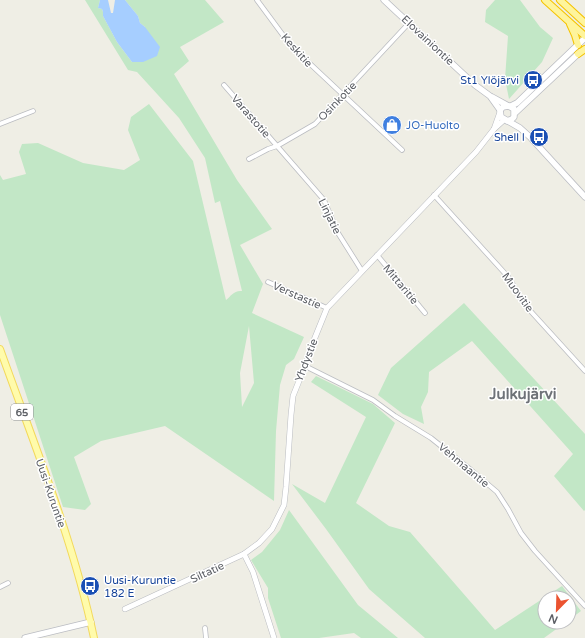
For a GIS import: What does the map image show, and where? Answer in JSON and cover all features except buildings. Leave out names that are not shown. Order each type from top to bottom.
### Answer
[{"type":"highway","points":[[545,0],[569,20],[585,37]]},
{"type":"highway","points":[[560,0],[585,24]]},
{"type":"highway","points":[[574,13],[585,19]]},
{"type":"highway","points":[[569,20],[576,35],[578,45]]},
{"type":"highway","points":[[578,54],[585,48]]},
{"type":"main road","name":"Elovainiontie","points":[[384,0],[475,85],[490,96],[509,106]]},
{"type":"main road","points":[[585,37],[518,103],[503,107],[500,111],[501,118],[520,128],[530,137],[585,197]]},
{"type":"main road","points":[[506,120],[512,119],[578,54]]},
{"type":"main road","name":"Elovainiontie","points":[[490,96],[500,111]]},
{"type":"main road","points":[[509,106],[514,109],[520,128]]},
{"type":"main road","name":"Uusi-Kuruntie","points":[[0,349],[59,515],[91,622],[94,638]]},
{"type":"main road","points":[[25,638],[91,622]]},
{"type":"street","name":"Keskitie","points":[[257,0],[291,46],[402,150]]},
{"type":"street","name":"Osinkotie","points":[[249,159],[268,149],[278,146],[315,124],[409,23]]},
{"type":"street","name":"Varastotie","points":[[224,85],[278,146]]},
{"type":"street","points":[[0,124],[33,111]]},
{"type":"street","name":"Yhdystie","points":[[494,129],[500,111]]},
{"type":"street","name":"Yhdystie","points":[[244,554],[259,543],[272,528],[284,505],[293,396],[327,308],[476,152],[494,129],[506,120]]},
{"type":"street","name":"Linjatie","points":[[278,146],[324,200],[338,233],[362,271]]},
{"type":"street","name":"Muovitie","points":[[434,195],[510,278],[525,305],[585,371]]},
{"type":"street","name":"Mittaritie","points":[[377,255],[425,313]]},
{"type":"street","name":"Verstastie","points":[[268,282],[327,308]]},
{"type":"street","name":"Vehmaantie","points":[[305,366],[373,400],[395,416],[431,438],[472,470],[497,492],[521,533],[535,551],[585,606]]},
{"type":"street","points":[[244,554],[253,572],[274,638]]},
{"type":"street","name":"Siltatie","points":[[125,610],[244,554]]},
{"type":"street","points":[[0,587],[8,583]]},
{"type":"street","points":[[205,628],[206,638]]},
{"type":"green space","points":[[85,0],[100,0],[98,8],[102,9],[103,16],[117,42],[132,62],[145,27],[140,23],[138,16],[125,0],[205,0],[224,22],[180,47],[189,61],[174,74],[237,180],[272,229],[240,245],[263,284],[252,313],[304,337],[294,359],[286,365],[280,385],[276,431],[274,501],[165,426],[101,441],[74,457],[91,504],[85,510],[63,507],[0,315],[0,175],[3,180],[26,174],[19,152],[22,144],[38,143],[83,163],[124,170],[140,160],[128,130],[131,117],[149,104],[193,161],[226,300],[235,292],[242,291],[220,201],[215,203],[205,158],[179,118],[137,72],[128,70]],"holes":[[[249,326],[254,383],[242,407],[240,373]]]},
{"type":"green space","points":[[495,0],[520,0],[540,27],[553,38],[542,62],[509,99],[505,79],[508,36],[485,22],[486,10]]},
{"type":"green space","points":[[464,303],[585,434],[584,511],[554,476],[573,454],[472,341],[429,372],[428,392],[421,407],[424,424],[403,414],[378,395],[391,368]]},
{"type":"green space","points":[[316,376],[373,404],[395,423],[356,503],[389,526],[410,532],[495,630],[537,602],[537,630],[555,630],[544,638],[425,638],[369,589],[292,484],[325,503],[366,417],[311,382]]},
{"type":"green space","points":[[289,510],[358,605],[398,638],[361,638],[354,633],[319,638],[281,638],[268,598],[268,588],[251,560],[262,552],[280,530]]},
{"type":"green space","points":[[562,586],[565,590],[556,590]]},
{"type":"green space","points":[[577,606],[581,611],[577,614]]},
{"type":"water","points":[[100,0],[108,0],[111,13],[113,13],[115,0],[125,0],[138,16],[140,23],[145,27],[160,47],[157,56],[143,62],[132,62],[117,42],[103,16],[102,9],[98,8]]},
{"type":"place","name":"St1 Ylöjärvi","points":[[533,80]]},
{"type":"place","name":"JO-Huolto","points":[[392,125]]},
{"type":"place","name":"Shell I","points":[[539,137]]},
{"type":"place","name":"Uusi-Kuruntie 182 E","points":[[90,586]]},
{"type":"district","name":"Julkujärvi","points":[[523,394]]}]
